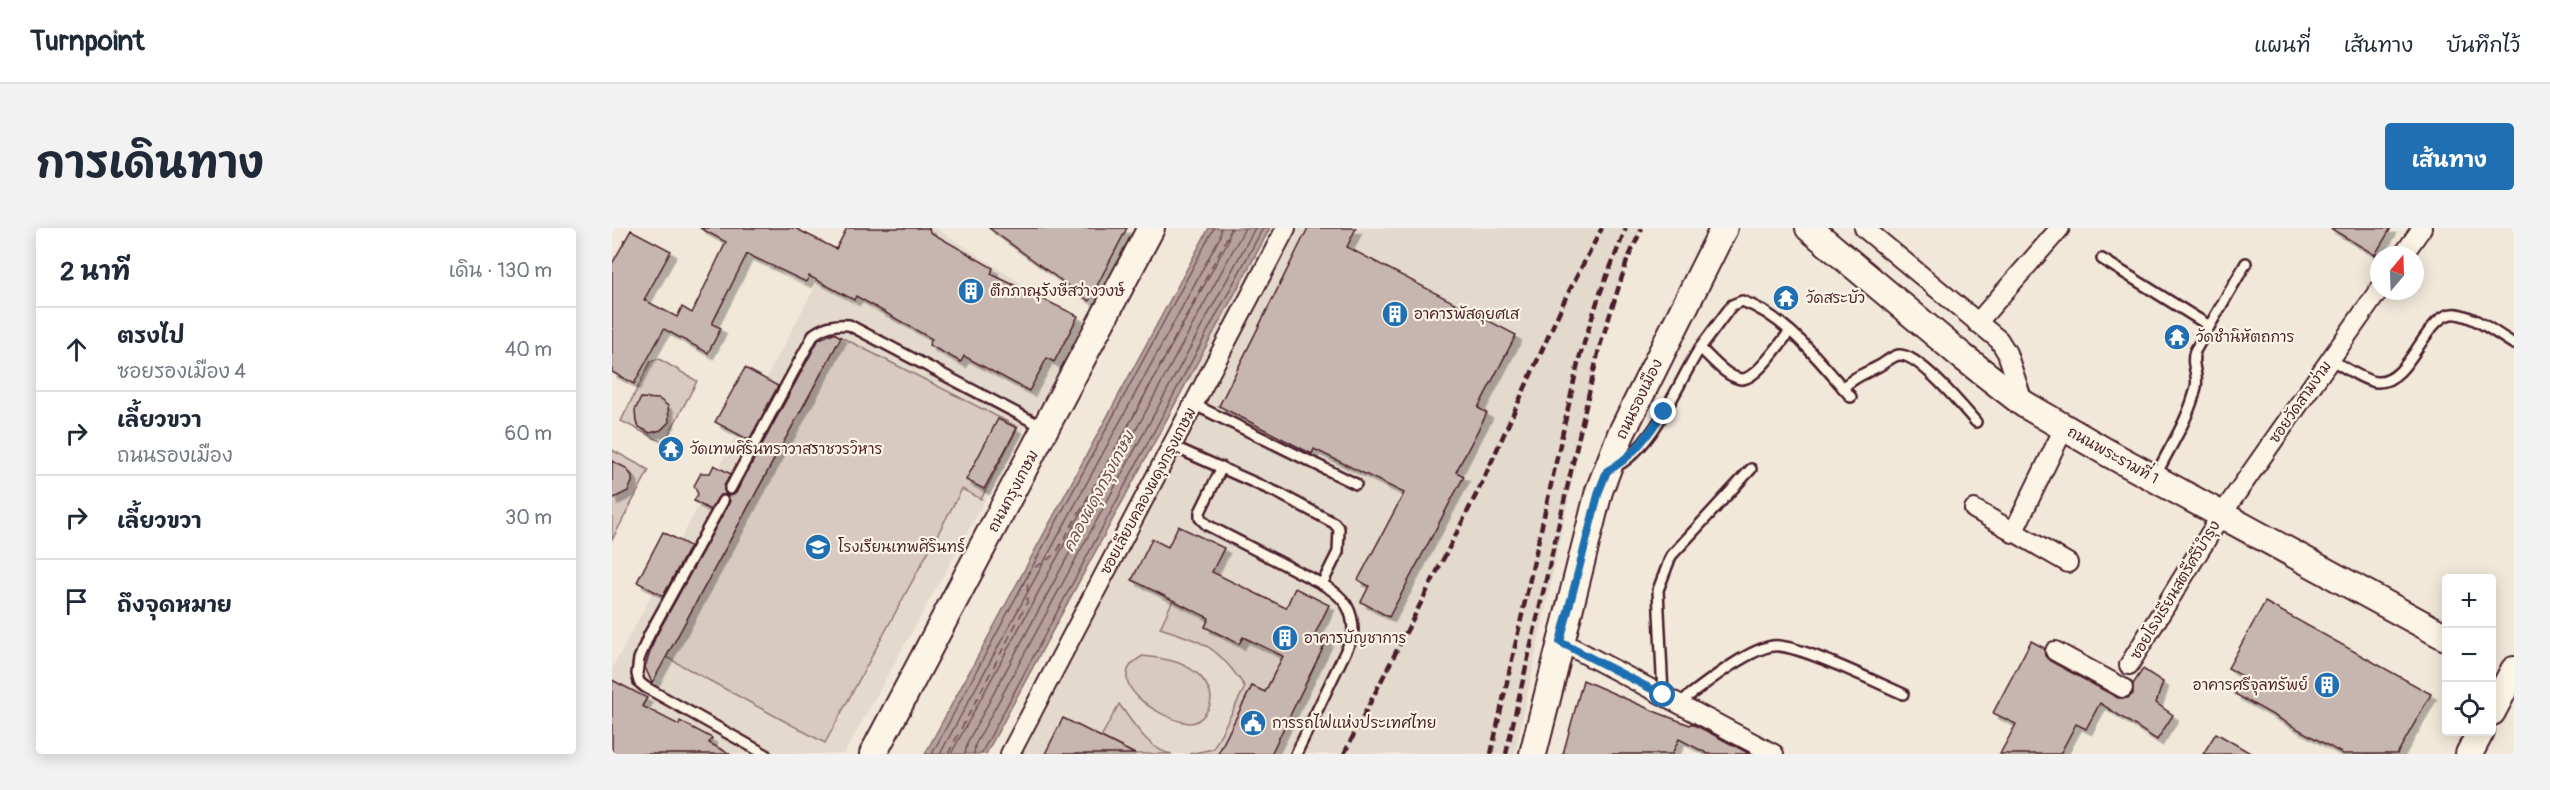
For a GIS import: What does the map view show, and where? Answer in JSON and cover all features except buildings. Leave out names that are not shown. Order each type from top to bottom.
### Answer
[{"type":"main road","name":"ถนนกรุงเกษม","points":[[873,754],[1151,228]]},
{"type":"main road","name":"ถนนรองเมือง","points":[[1533,754],[1599,491],[1621,434],[1724,228]]},
{"type":"main road","name":"ถนนพระรามที่ 1","points":[[1809,228],[2024,404],[2154,478],[2442,635]]},
{"type":"main road","points":[[2496,701],[2508,669]]},
{"type":"main road","points":[[2469,754],[2479,736]]},
{"type":"street","name":"ซอยเลียบคลองผดุงกรุงเกษม","points":[[1010,754],[1170,445],[1286,228]]},
{"type":"street","points":[[1864,228],[1999,340],[2007,353],[2024,404]]},
{"type":"street","points":[[1977,324],[2060,228]]},
{"type":"street","points":[[2409,246],[2422,228]]},
{"type":"street","name":"ซอยวัดสามง่าม","points":[[2222,514],[2372,300]]},
{"type":"street","points":[[2013,533],[2064,428]]},
{"type":"street","points":[[1974,509],[2068,563]]},
{"type":"street","name":"ซอยโรงเรียนสตรีศรีบำรุง","points":[[2129,665],[2222,514]]},
{"type":"street","points":[[1560,642],[1774,754]]},
{"type":"street","points":[[2055,651],[2123,688]]},
{"type":"lane","points":[[2102,259],[2208,325]]},
{"type":"lane","points":[[2154,478],[2190,406],[2198,378],[2193,356],[2208,325],[2246,263]]},
{"type":"lane","points":[[1607,471],[1622,463],[1640,447],[1664,412],[1700,348],[1732,305],[1742,301],[1756,306],[1790,331],[1851,397]]},
{"type":"lane","points":[[2330,359],[2374,382],[2395,377],[2435,325],[2443,316],[2450,314],[2467,317],[2514,344]]},
{"type":"lane","points":[[730,489],[814,334],[823,328],[835,325],[849,325],[1046,428]]},
{"type":"lane","points":[[1700,348],[1731,375],[1741,379],[1751,376],[1790,331]]},
{"type":"lane","points":[[1843,388],[1856,377],[1897,355],[1906,356],[1915,360],[1949,392],[1976,422]]},
{"type":"lane","points":[[1193,404],[1356,484]]},
{"type":"lane","points":[[1170,445],[1280,494],[1334,523],[1339,529],[1338,552],[1322,584]]},
{"type":"lane","points":[[1222,467],[1200,512],[1200,518],[1207,525],[1322,584],[1337,594],[1350,609],[1353,618],[1353,636],[1296,754]]},
{"type":"lane","points":[[1750,469],[1671,556],[1658,590],[1670,700],[1759,650],[1774,645],[1823,660],[1903,694]]},
{"type":"lane","points":[[723,501],[649,635],[639,660],[637,674],[639,682],[645,687],[765,754]]},
{"type":"shaded area","name":"โรงเรียนเทพศิรินทร์","points":[[846,228],[936,228],[1088,327],[1027,425],[844,754],[612,754],[612,669]]},
{"type":"shaded area","points":[[1270,228],[1642,228],[1609,306],[1515,754],[1003,754],[1197,384],[1188,380]]},
{"type":"shaded area","points":[[841,337],[1018,427],[981,499],[962,489],[825,743],[666,657]]},
{"type":"shaded area","points":[[659,359],[697,381],[664,443],[621,421],[651,361]]},
{"type":"shaded area","points":[[612,450],[649,470],[612,540]]},
{"type":"shaded area","points":[[1173,600],[1192,610],[1212,613],[1205,627],[1239,644],[1243,637],[1283,656],[1265,692],[1252,686],[1220,751],[1224,754],[1189,754],[1213,749],[1245,687],[1218,654],[1200,642],[1160,628]]},
{"type":"shaded area","points":[[1143,656],[1176,662],[1198,674],[1211,695],[1209,707],[1201,718],[1193,723],[1177,720],[1150,707],[1138,697],[1130,687],[1127,676],[1131,666]]},
{"type":"shaded area","points":[[1119,704],[1149,741],[1164,752],[1172,754],[1135,754],[1101,737]]},
{"type":"water","name":"คลองผดุงกรุงเกษม","points":[[1209,228],[1270,228],[986,754],[925,754]]},
{"type":"ferry route","points":[[948,754],[1027,603],[1028,572],[1055,555],[1136,412],[1232,228]]},
{"type":"railway","points":[[1344,754],[1481,485],[1566,297],[1602,228]]},
{"type":"railway","points":[[1491,754],[1579,359],[1599,296],[1626,228]]},
{"type":"railway","points":[[1506,754],[1599,349],[1627,261],[1642,228]]},
{"type":"place","name":"ตึกภาณุรังษีสว่างวงษ์","points":[[971,291]]},
{"type":"place","name":"วัดสระบัว","points":[[1786,298]]},
{"type":"place","name":"อาคารพัสดุยศเส","points":[[1395,314]]},
{"type":"place","name":"วัดชำนิหัตถการ","points":[[2177,337]]},
{"type":"place","name":"วัดเทพศิรินทราวาสราชวรวิหาร","points":[[671,449]]},
{"type":"place","name":"โรงเรียนเทพศิรินทร์","points":[[818,547]]},
{"type":"place","name":"อาคารบัญชาการ","points":[[1285,638]]},
{"type":"place","name":"อาคารศรีจุลทรัพย์","points":[[2327,685]]},
{"type":"place","name":"การรถไฟแห่งประเทศไทย","points":[[1253,723]]},
{"type":"route","points":[[1663,695],[1560,642],[1599,491],[1607,471],[1622,463],[1640,447],[1664,412]]}]
